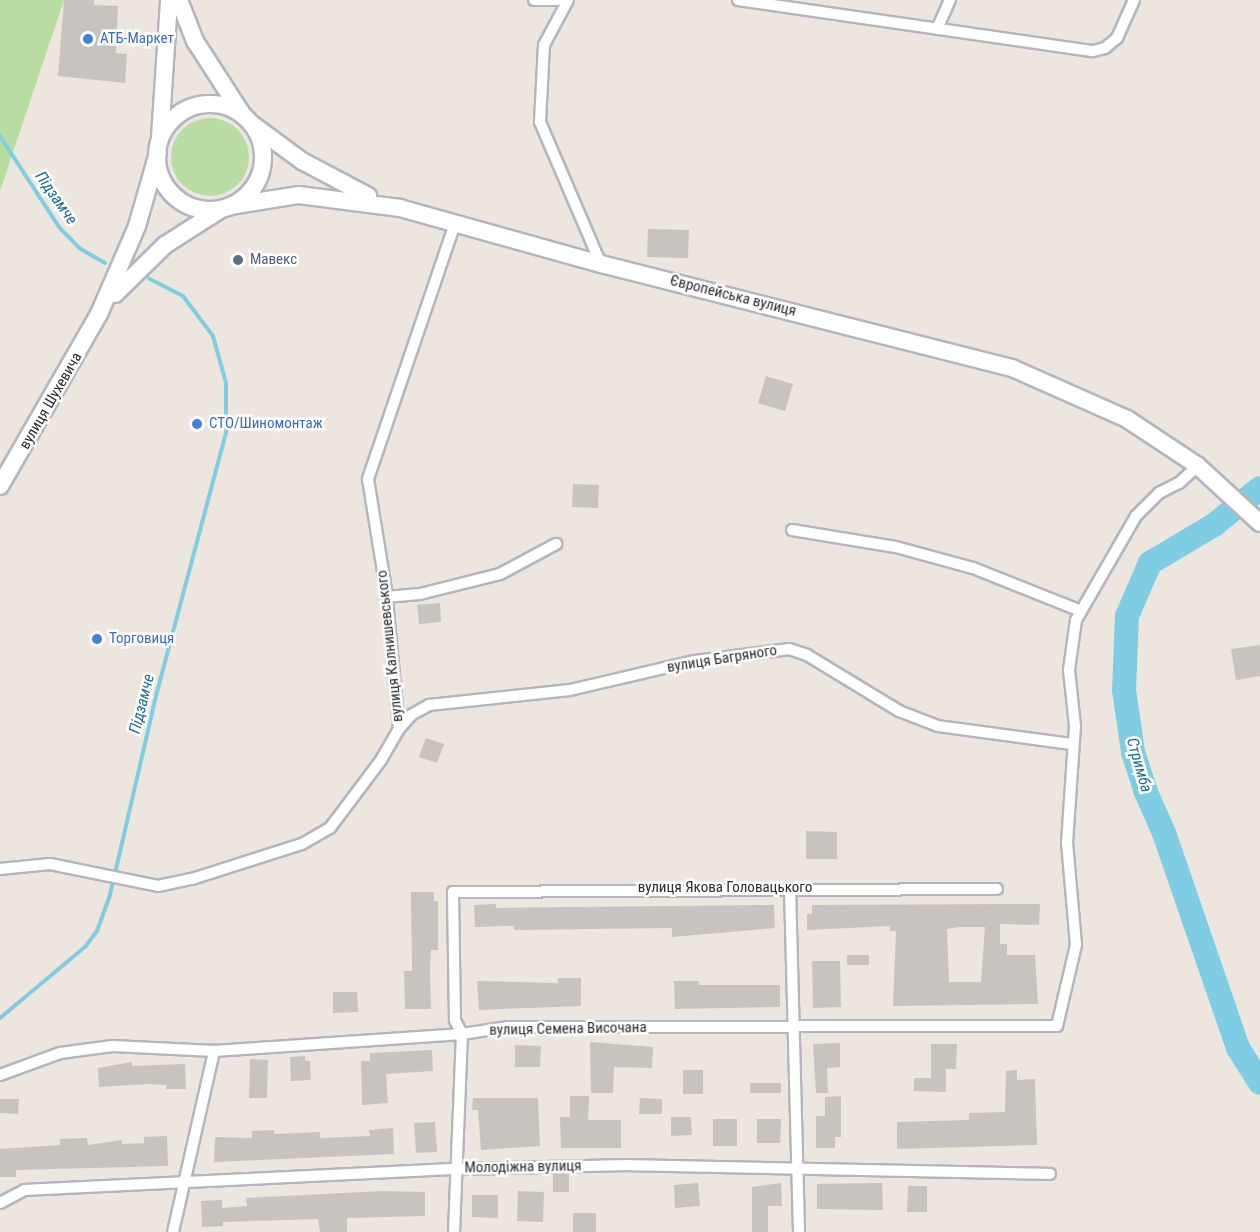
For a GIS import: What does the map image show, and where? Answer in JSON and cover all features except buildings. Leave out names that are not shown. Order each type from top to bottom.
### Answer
[{"type":"main road","points":[[169,0],[158,149],[161,177],[176,197],[198,208],[226,207],[299,195],[400,208]]},
{"type":"main road","points":[[179,0],[195,41],[262,145],[261,169],[250,191],[226,207]]},
{"type":"main road","points":[[158,149],[170,123],[190,108],[223,106],[248,120],[336,181],[400,208]]},
{"type":"main road","name":"вулиця Шухевича","points":[[0,486],[99,314],[137,226],[158,149]]},
{"type":"main road","name":"вулиця Шухевича","points":[[99,314],[129,277],[165,245],[226,207]]},
{"type":"main road","name":"Європейська вулиця","points":[[400,208],[601,264],[909,339],[1012,368],[1064,388],[1127,419],[1198,466],[1259,521]]},
{"type":"street","points":[[534,0],[558,0]]},
{"type":"street","points":[[568,0],[544,45],[540,122],[601,264]]},
{"type":"street","points":[[738,0],[1092,51],[1105,48],[1117,38],[1134,0]]},
{"type":"street","points":[[937,29],[950,0]]},
{"type":"street","name":"вулиця Калнишевського","points":[[0,870],[50,864],[158,886],[192,879],[302,844],[330,828],[345,810],[399,729],[386,597],[368,479],[455,224]]},
{"type":"street","points":[[1072,744],[1074,715],[1069,670],[1074,629],[1081,611],[1136,516],[1159,493],[1179,483],[1198,466]]},
{"type":"street","points":[[792,530],[896,548],[973,568],[1081,611]]},
{"type":"street","points":[[386,597],[420,594],[500,574],[556,544]]},
{"type":"street","name":"вулиця Багряного","points":[[399,729],[411,715],[429,705],[570,690],[695,661],[789,649],[807,655],[899,711],[938,726],[1072,744]]},
{"type":"street","name":"вулиця Семена Височана","points":[[0,1075],[60,1053],[113,1046],[214,1051],[462,1034],[508,1027],[795,1029],[1057,1026],[1076,945],[1067,843],[1072,744]]},
{"type":"street","points":[[790,888],[799,1232]]},
{"type":"street","name":"вулиця Якова Головацького","points":[[462,1034],[455,1020],[453,892],[790,888],[997,889]]},
{"type":"street","points":[[454,1232],[462,1034]]},
{"type":"street","points":[[173,1232],[214,1051]]},
{"type":"street","name":"Молодіжна вулиця","points":[[0,1203],[24,1190],[457,1169],[628,1165],[694,1169],[798,1167],[1050,1174]]},
{"type":"green space","points":[[0,0],[64,0],[0,191]]},
{"type":"green space","points":[[210,118],[225,121],[237,130],[246,142],[249,157],[246,172],[237,184],[225,193],[210,196],[195,193],[183,184],[174,172],[171,157],[174,142],[183,130],[195,121]]},
{"type":"waterway","name":"Підзамче","points":[[0,136],[59,227],[79,248],[105,263]]},
{"type":"waterway","name":"Підзамче","points":[[0,1018],[85,947],[97,931],[110,895],[157,692],[226,433],[226,383],[213,336],[183,296],[149,279]]},
{"type":"waterway","name":"Стримба","points":[[1260,488],[1214,525],[1150,563],[1127,616],[1124,690],[1133,752],[1145,790],[1164,833],[1238,1048],[1260,1083]]},
{"type":"place","name":"АТБ-Маркет","points":[[88,39]]},
{"type":"place","name":"Мавекс","points":[[238,260]]},
{"type":"place","name":"СТО/Шиномонтаж","points":[[197,424]]},
{"type":"place","name":"Торговиця","points":[[97,639]]}]
